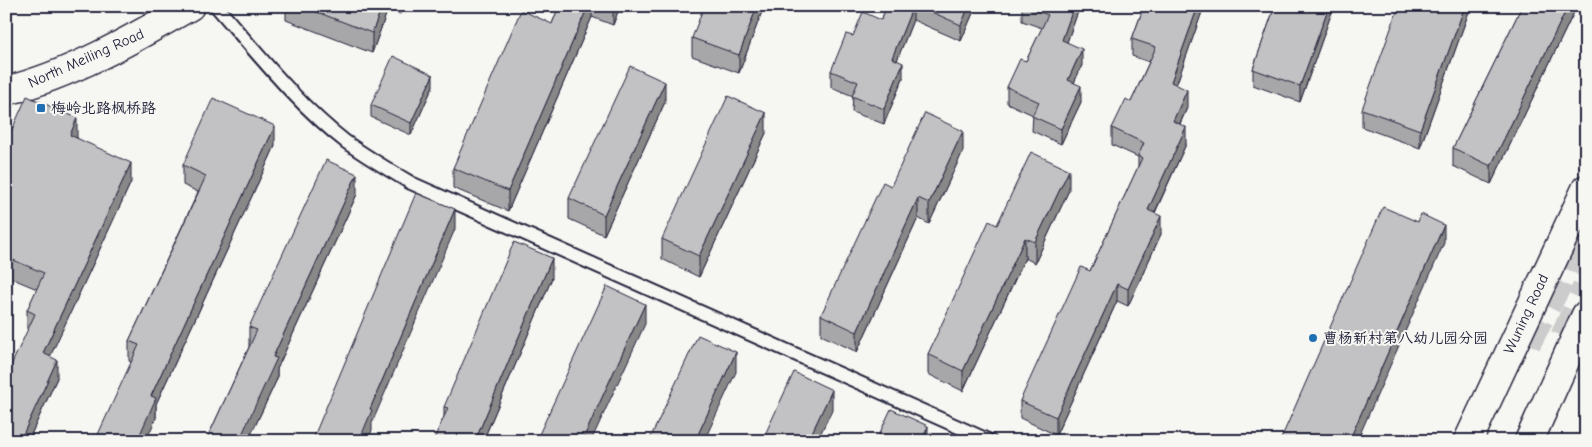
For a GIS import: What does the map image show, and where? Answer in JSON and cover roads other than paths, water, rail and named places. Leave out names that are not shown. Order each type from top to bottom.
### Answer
[{"type":"main road","name":"North Meiling Road","points":[[6,91],[33,84],[121,46],[190,6]]},
{"type":"main road","name":"Wuning Road","points":[[1468,441],[1586,188]]},
{"type":"main road","points":[[1529,441],[1586,315]]},
{"type":"lane","points":[[216,6],[290,90],[320,119],[345,141],[411,183],[990,441]]},
{"type":"tunnel","points":[[1527,343],[1586,232]]},
{"type":"tunnel","points":[[1564,337],[1586,288]]},
{"type":"place","name":"梅岭北路枫桥路","points":[[41,108]]},
{"type":"place","name":"曹杨新村第八幼儿园分园","points":[[1313,338]]}]
